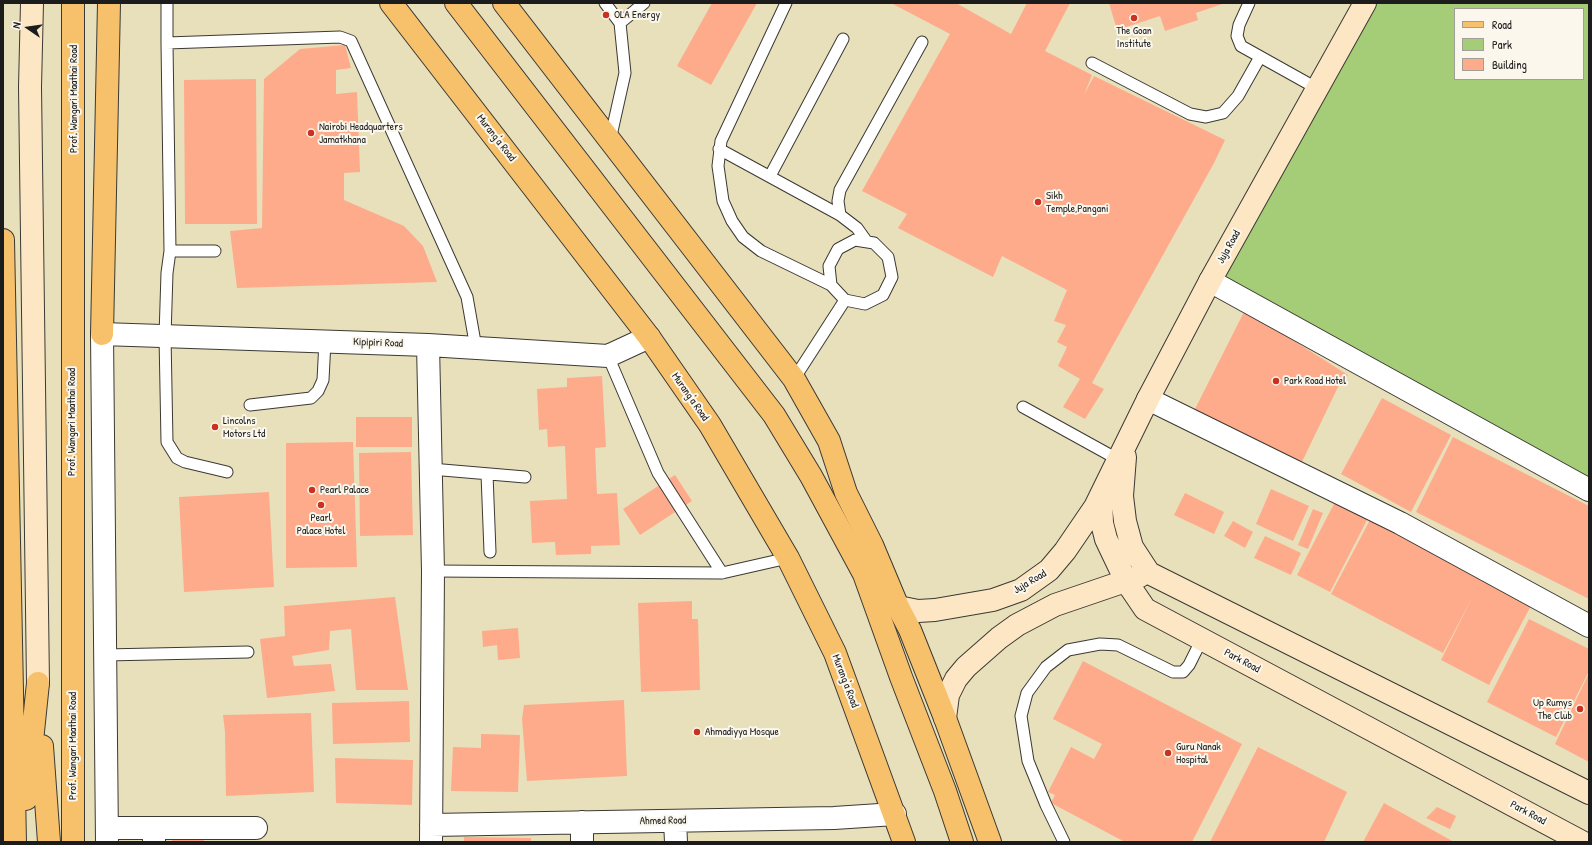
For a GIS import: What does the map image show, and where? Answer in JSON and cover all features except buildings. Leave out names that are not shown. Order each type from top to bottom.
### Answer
[{"type":"main road","points":[[32,3],[30,87],[38,683],[49,842]]},
{"type":"main road","name":"Prof. Wangari Maathai Road","points":[[73,3],[73,842]]},
{"type":"main road","points":[[102,334],[109,3]]},
{"type":"main road","name":"Murang'a Road","points":[[391,3],[649,337],[710,425],[788,558],[835,653],[904,842]]},
{"type":"main road","points":[[456,3],[774,415],[811,476],[864,551],[898,607],[910,630],[945,718],[990,842]]},
{"type":"main road","points":[[504,3],[794,379],[829,441],[864,551],[864,574],[901,677],[945,791],[962,842]]},
{"type":"main road","name":"Juja Road","points":[[898,607],[918,611],[935,610],[993,600],[1021,590],[1049,570],[1065,551],[1096,507],[1148,399],[1210,281],[1365,3]]},
{"type":"main road","points":[[3,240],[15,842]]},
{"type":"main road","points":[[1122,453],[1122,496],[1125,521],[1132,547],[1149,573],[1589,793]]},
{"type":"main road","name":"Juja Road","points":[[1101,496],[1102,523],[1106,540],[1126,582]]},
{"type":"main road","points":[[945,718],[948,695],[956,679],[966,667],[999,638],[1017,625],[1055,605],[1149,573]]},
{"type":"main road","name":"Park Road","points":[[1126,582],[1145,609],[1582,842]]},
{"type":"main road","points":[[22,842],[38,683]]},
{"type":"street","points":[[1210,281],[1589,490]]},
{"type":"street","name":"Kipipiri Road","points":[[102,334],[428,345],[608,356],[649,337]]},
{"type":"street","points":[[102,334],[107,835],[154,835],[256,828]]},
{"type":"street","points":[[428,345],[433,571],[432,834]]},
{"type":"street","points":[[1148,399],[1400,523],[1589,626]]},
{"type":"street","name":"Ahmed Road","points":[[432,834],[675,832],[895,814]]},
{"type":"lane","points":[[167,3],[170,251],[167,273],[165,336],[167,442],[177,458],[185,462],[227,472]]},
{"type":"lane","points":[[605,3],[620,23],[625,73],[610,140]]},
{"type":"lane","points":[[620,23],[644,3]]},
{"type":"lane","points":[[786,3],[721,141],[718,166],[722,201],[732,221],[743,237],[761,251],[831,285],[845,300],[865,304],[883,295],[892,277],[888,257],[874,243],[855,240],[838,249],[829,266],[831,285]]},
{"type":"lane","points":[[1249,3],[1239,25],[1237,36],[1241,46],[1318,89]]},
{"type":"lane","points":[[167,43],[340,37],[351,41],[467,297],[476,348]]},
{"type":"lane","points":[[770,176],[843,39]]},
{"type":"lane","points":[[840,215],[838,201],[840,190],[922,42]]},
{"type":"lane","points":[[1092,63],[1190,114],[1206,117],[1223,113],[1238,96],[1260,57]]},
{"type":"lane","points":[[719,149],[840,215],[857,228],[867,242]]},
{"type":"lane","points":[[170,251],[215,251]]},
{"type":"lane","points":[[794,379],[845,300]]},
{"type":"lane","points":[[250,404],[311,398],[318,391],[324,375],[325,341]]},
{"type":"lane","points":[[608,356],[658,473],[722,573]]},
{"type":"lane","points":[[1023,407],[1122,453]]},
{"type":"lane","points":[[430,469],[525,476]]},
{"type":"lane","points":[[487,474],[490,552]]},
{"type":"lane","points":[[433,571],[722,573],[788,558]]},
{"type":"lane","points":[[1064,842],[1028,761],[1021,716],[1027,693],[1046,667],[1068,650],[1100,644],[1118,645],[1173,672],[1183,672],[1189,665],[1202,639]]},
{"type":"lane","points":[[105,655],[248,652]]},
{"type":"green space","points":[[1365,3],[1589,3],[1589,489],[1210,281]]},
{"type":"place","name":"OLA Energy","points":[[606,15]]},
{"type":"place","name":"The Goan Institute","points":[[1134,18]]},
{"type":"place","name":"Nairobi Headquarters Jamatkhana","points":[[311,133]]},
{"type":"place","name":"Sikh Temple,Pangani","points":[[1038,202]]},
{"type":"place","name":"Park Road Hotel","points":[[1276,381]]},
{"type":"place","name":"Lincolns Motors Ltd","points":[[215,427]]},
{"type":"place","name":"Pearl Palace","points":[[312,490]]},
{"type":"place","name":"Pearl Palace Hotel","points":[[321,505]]},
{"type":"place","name":"Up Rumys The Club","points":[[1580,709]]},
{"type":"place","name":"Ahmadiyya Mosque","points":[[697,732]]},
{"type":"place","name":"Guru Nanak Hospital","points":[[1168,753]]}]
